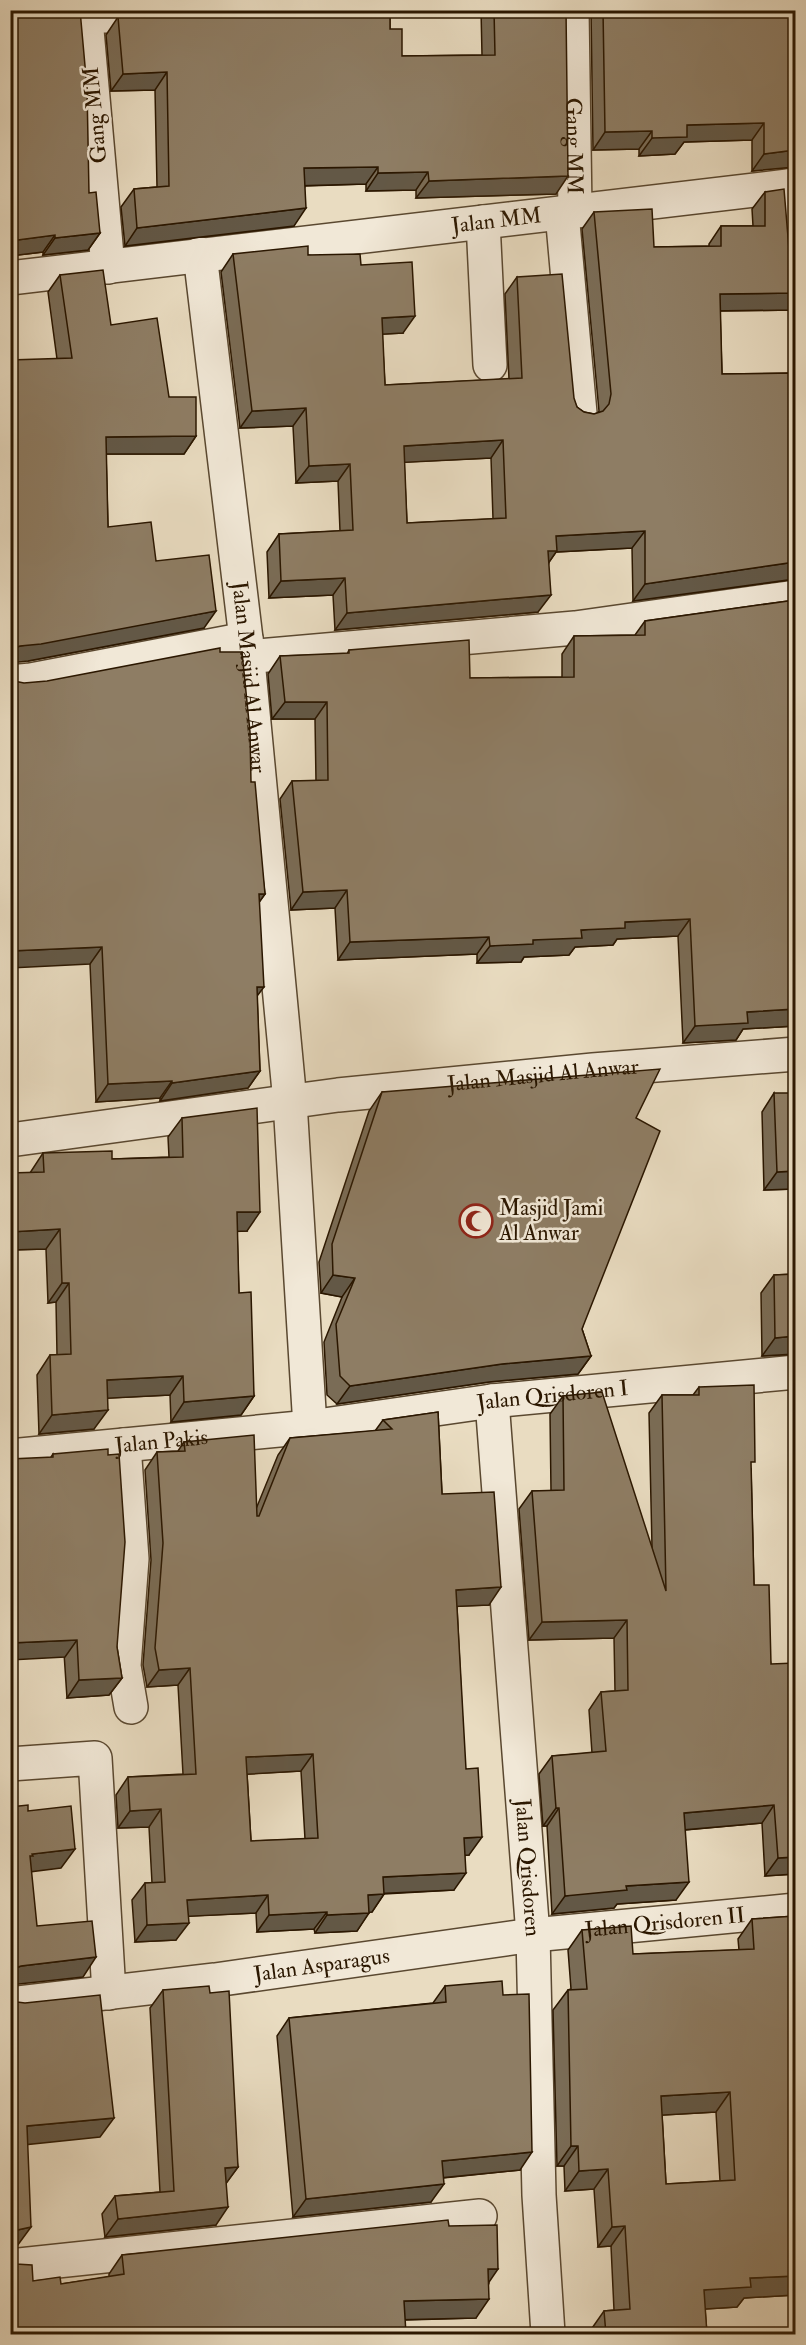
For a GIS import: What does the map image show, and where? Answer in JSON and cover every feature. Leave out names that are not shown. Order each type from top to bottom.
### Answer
[{"type":"street","name":"Gang MM","points":[[108,267],[87,19],[90,16],[133,16],[138,10]]},
{"type":"street","name":"Gang MM","points":[[572,10],[569,212],[580,413]]},
{"type":"street","name":"Jalan MM","points":[[10,278],[792,186]]},
{"type":"street","points":[[792,186],[795,276]]},
{"type":"street","points":[[483,222],[490,365]]},
{"type":"street","name":"Jalan Masjid Al Anwar","points":[[200,254],[246,648],[290,1102],[310,1427]]},
{"type":"street","points":[[10,682],[246,648],[575,628],[795,597]]},
{"type":"street","name":"Jalan Masjid Al Anwar","points":[[10,1140],[338,1095],[593,1070],[795,1054]]},
{"type":"street","name":"Jalan Qrisdoren I","points":[[310,1427],[492,1401],[795,1372]]},
{"type":"street","name":"Jalan Qrisdoren","points":[[492,1401],[533,1935],[539,2195],[548,2334]]},
{"type":"street","name":"Jalan Pakis","points":[[10,1456],[310,1427]]},
{"type":"street","points":[[124,1445],[132,1559],[124,1666],[131,1707]]},
{"type":"street","points":[[10,1764],[95,1758],[109,1993]]},
{"type":"street","name":"Jalan Qrisdoren II","points":[[533,1935],[795,1910]]},
{"type":"street","name":"Jalan Asparagus","points":[[10,2004],[215,1980],[533,1935]]},
{"type":"street","points":[[10,2266],[480,2216]]},
{"type":"building","points":[[10,10],[80,10],[87,88],[89,193],[96,192],[100,233],[55,238],[55,235],[10,241]]},
{"type":"building","points":[[158,10],[390,10],[390,29],[402,29],[402,56],[495,55],[494,10],[566,10],[568,176],[429,181],[428,172],[378,173],[378,167],[304,168],[306,208],[137,228],[134,189],[169,186],[167,72],[123,74],[118,17],[154,15]]},
{"type":"building","points":[[603,10],[795,10],[795,150],[764,154],[764,123],[687,125],[687,137],[652,138],[652,131],[605,132]]},
{"type":"building","points":[[784,189],[790,261],[795,271],[795,293],[720,294],[722,374],[795,373],[795,562],[645,584],[645,531],[556,536],[557,551],[548,551],[551,595],[347,613],[345,578],[281,581],[279,534],[353,530],[350,464],[309,466],[306,408],[252,411],[233,254],[308,246],[308,255],[360,254],[361,265],[412,262],[415,316],[382,318],[385,385],[522,378],[517,277],[562,274],[574,398],[577,407],[584,412],[594,414],[603,411],[609,404],[611,394],[594,212],[652,209],[654,247],[721,246],[721,226],[765,226],[765,192]],"holes":[[[503,440],[506,518],[407,523],[404,446]]]},
{"type":"building","points":[[103,270],[111,325],[157,318],[169,397],[196,397],[196,436],[106,437],[108,527],[151,522],[156,561],[209,555],[216,611],[20,646],[10,651],[10,360],[72,358],[60,275]]},
{"type":"building","points":[[795,600],[795,1009],[747,1012],[748,1023],[695,1026],[690,919],[625,922],[625,928],[581,930],[582,938],[533,940],[533,944],[490,946],[489,937],[350,942],[347,890],[303,892],[292,781],[328,780],[327,702],[285,702],[280,656],[349,653],[349,650],[469,640],[470,678],[574,677],[574,636],[645,635],[645,621]]},
{"type":"building","points":[[220,648],[220,652],[242,652],[250,732],[251,782],[255,782],[265,894],[259,894],[264,987],[257,987],[260,1071],[172,1083],[172,1081],[108,1084],[102,947],[10,951],[10,678],[24,683],[47,681]]},
{"type":"building","name":"Masjid Jami Al Anwar","points":[[660,1069],[636,1118],[660,1131],[582,1329],[591,1356],[502,1364],[350,1386],[340,1376],[336,1324],[355,1278],[333,1275],[332,1244],[382,1092]]},
{"type":"building","points":[[774,1093],[795,1093],[795,1171],[777,1172]]},
{"type":"building","points":[[257,1108],[260,1212],[237,1212],[239,1293],[251,1292],[254,1396],[184,1402],[183,1376],[107,1380],[108,1410],[52,1415],[50,1355],[71,1354],[69,1283],[62,1283],[60,1229],[10,1232],[10,1173],[44,1172],[43,1153],[112,1151],[112,1159],[183,1157],[182,1118]]},
{"type":"building","points":[[795,1274],[795,1336],[775,1338],[774,1275]]},
{"type":"building","points":[[754,1385],[755,1462],[751,1462],[754,1585],[769,1585],[771,1664],[795,1663],[795,1857],[778,1858],[774,1805],[684,1813],[689,1882],[626,1886],[627,1890],[565,1896],[559,1808],[556,1808],[552,1756],[606,1751],[601,1692],[628,1690],[627,1620],[542,1622],[532,1491],[564,1490],[563,1396],[602,1392],[666,1591],[662,1395],[699,1395],[699,1387]]},
{"type":"building","points":[[438,1412],[442,1494],[494,1492],[501,1587],[456,1590],[466,1769],[478,1768],[482,1837],[464,1838],[466,1873],[383,1877],[384,1894],[368,1895],[369,1913],[327,1915],[327,1912],[269,1915],[268,1895],[187,1900],[189,1923],[147,1925],[145,1883],[165,1882],[161,1809],[130,1811],[128,1777],[196,1774],[190,1668],[159,1670],[155,1648],[163,1543],[157,1452],[185,1451],[184,1442],[254,1435],[257,1516],[259,1516],[290,1438],[392,1429],[383,1420]],"holes":[[[313,1754],[318,1838],[251,1841],[246,1757]]]},
{"type":"building","points":[[108,1449],[108,1455],[119,1454],[125,1542],[117,1647],[122,1678],[79,1680],[77,1640],[10,1643],[10,1459],[53,1457],[53,1454]]},
{"type":"building","points":[[28,1805],[28,1811],[71,1806],[75,1849],[30,1856],[37,1926],[92,1921],[96,1957],[21,1966],[10,1972],[10,1807]]},
{"type":"building","points":[[795,1916],[795,2276],[750,2278],[751,2287],[704,2290],[707,2334],[606,2334],[604,2311],[630,2309],[625,2226],[612,2227],[608,2169],[579,2171],[578,2146],[571,2146],[568,1990],[587,1989],[582,1930],[631,1926],[633,1954],[754,1949],[752,1919]],"holes":[[[730,2092],[735,2180],[666,2184],[661,2096]]]},
{"type":"building","points":[[502,1981],[503,1995],[529,1994],[532,2152],[442,2161],[444,2184],[306,2199],[289,2018],[446,2002],[445,1986]]},
{"type":"building","points":[[209,1986],[210,1993],[229,1991],[238,2167],[225,2168],[228,2207],[118,2219],[115,2196],[174,2191],[163,1990]]},
{"type":"building","points":[[100,1995],[114,2118],[27,2126],[31,2227],[13,2231],[10,2234],[10,1998],[25,2003]]},
{"type":"building","points":[[448,2220],[449,2226],[497,2225],[498,2269],[488,2269],[489,2299],[404,2301],[406,2334],[10,2334],[10,2259],[16,2264],[32,2265],[33,2281],[60,2277],[61,2284],[124,2274],[122,2255]]},
{"type":"place","name":"Masjid Jami Al Anwar","points":[[476,1221]]}]
